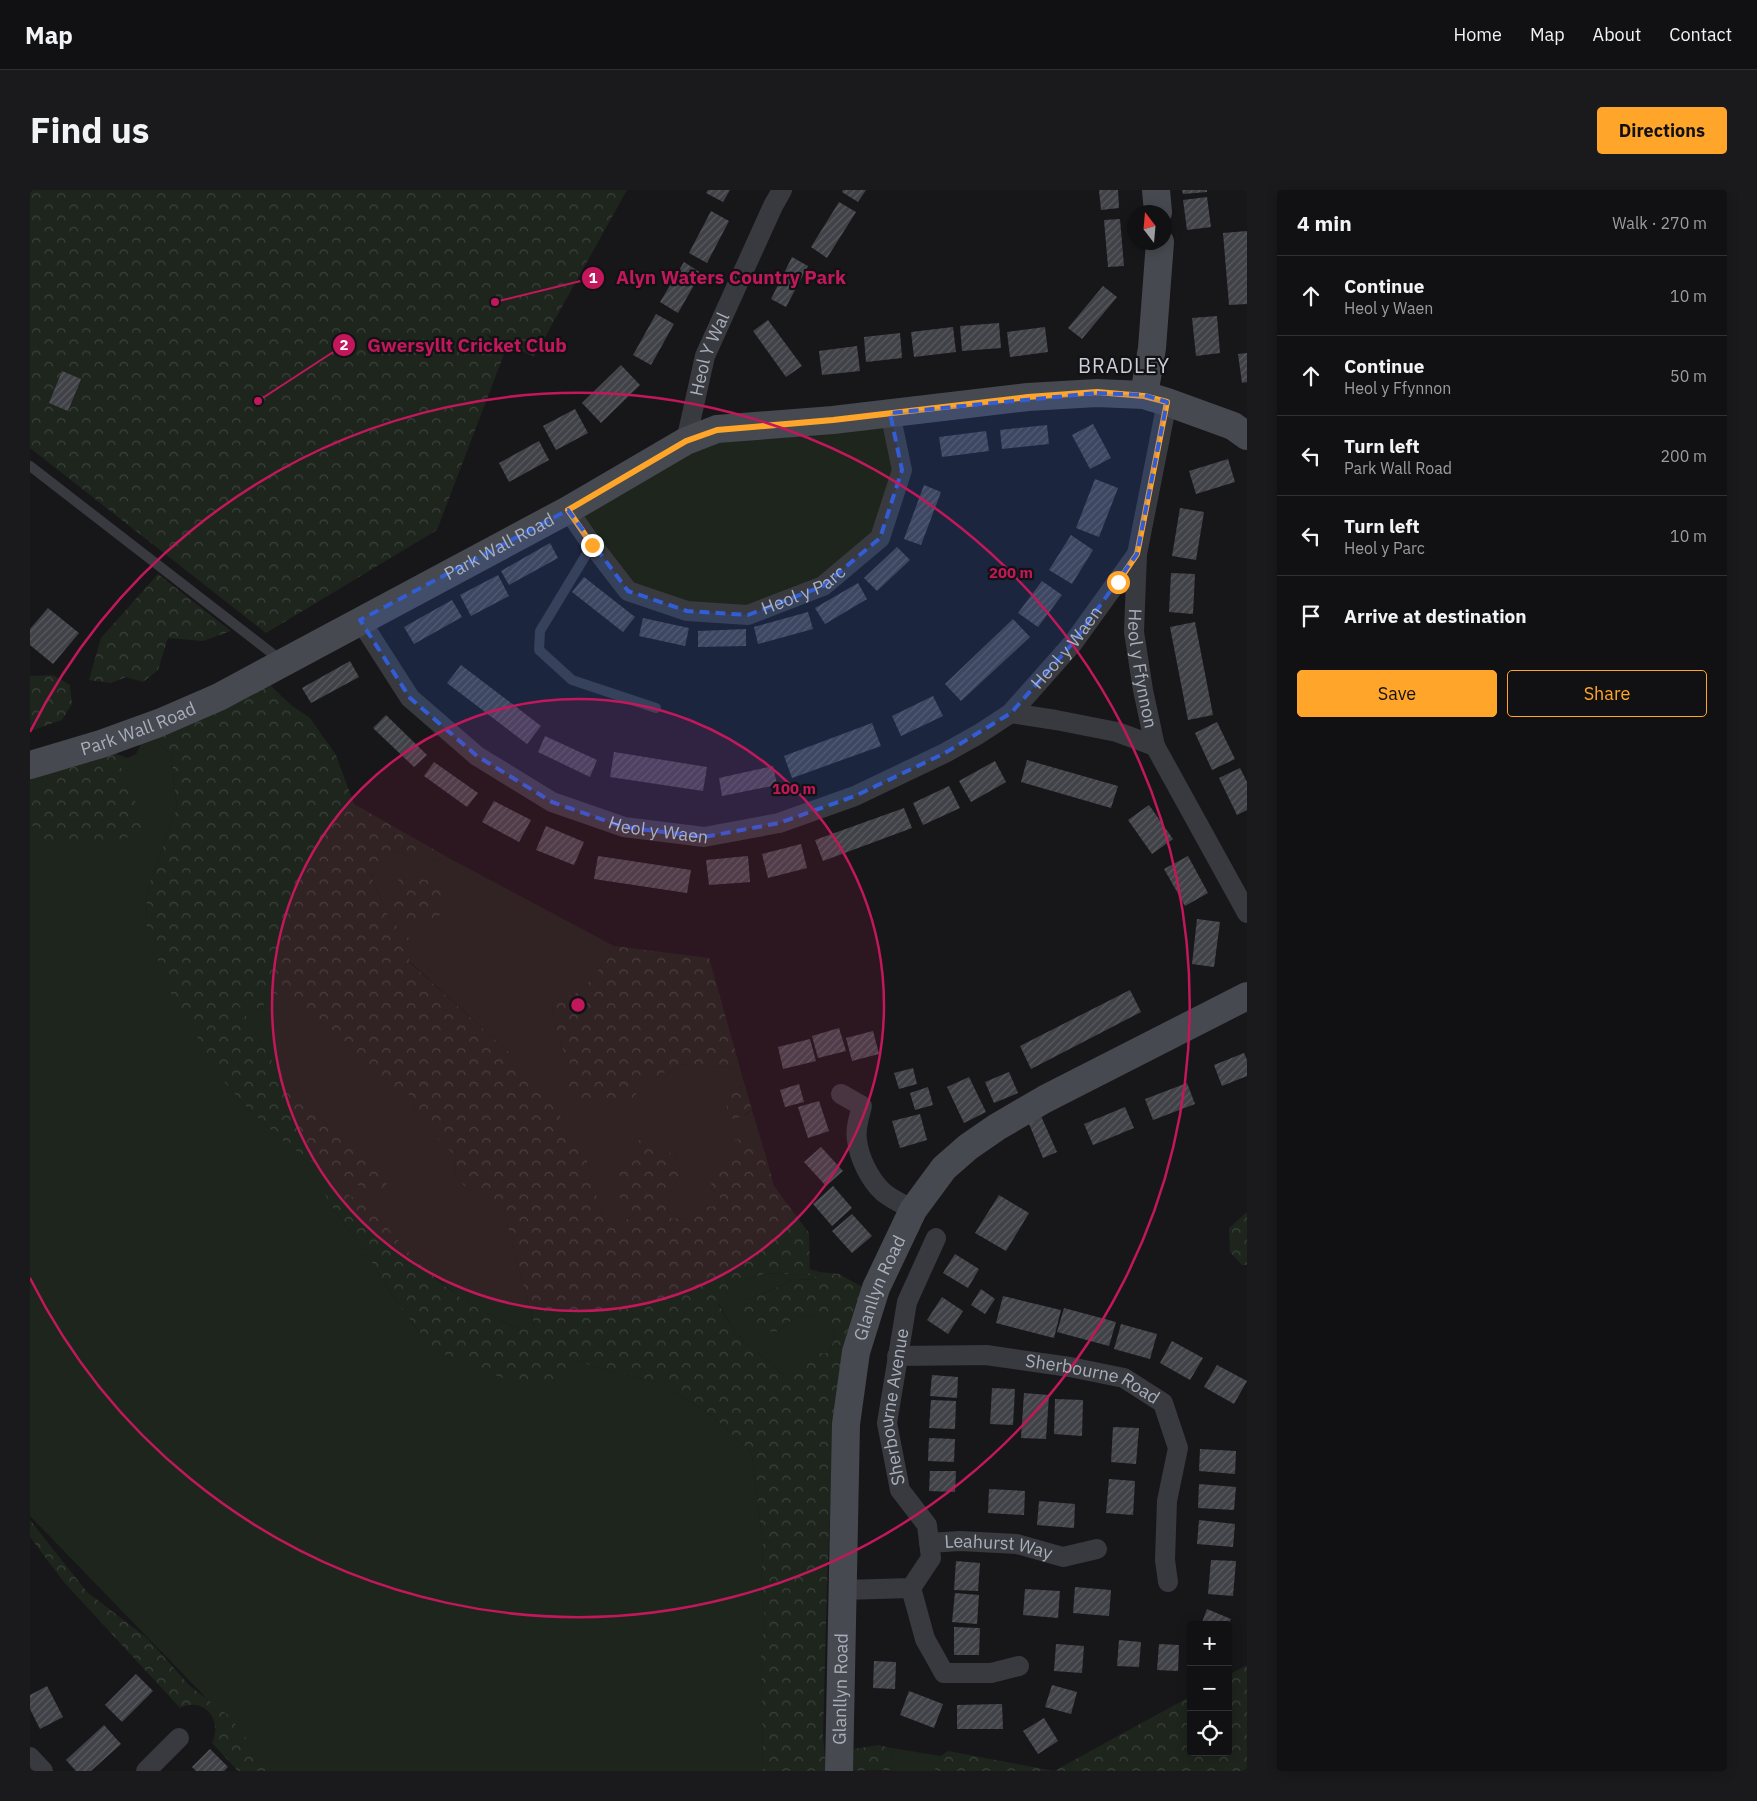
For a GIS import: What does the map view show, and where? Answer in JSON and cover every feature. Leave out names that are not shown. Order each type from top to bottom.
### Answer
[{"type":"street","name":"Heol Y Wal","points":[[686,441],[705,356],[782,190]]},
{"type":"street","points":[[1156,190],[1157,205]]},
{"type":"street","points":[[1155,399],[1152,348],[1159,250]]},
{"type":"street","name":"Park Wall Road","points":[[30,765],[101,744],[159,723],[219,697],[568,510],[686,441],[717,430],[833,420],[1028,397],[1097,392],[1155,399],[1233,426],[1247,436]]},
{"type":"street","name":"Heol y Ffynnon","points":[[1155,399],[1137,554],[1134,632],[1143,690],[1155,746],[1247,913]]},
{"type":"street","name":"Heol y Parc","points":[[568,510],[592,545],[628,591],[687,611],[748,615],[823,586],[880,538],[902,470],[890,413]]},
{"type":"street","name":"Heol y Waen","points":[[360,620],[410,698],[477,756],[552,802],[624,827],[704,837],[779,823],[855,796],[945,754],[1010,713],[1073,643],[1137,554]]},
{"type":"street","name":"Heol y Waen","points":[[1010,713],[1117,732],[1155,746]]},
{"type":"street","name":"Glanllyn Road","points":[[839,1771],[846,1424],[856,1352],[876,1288],[913,1210],[944,1168],[968,1147],[997,1127],[1045,1099],[1247,996]]},
{"type":"street","points":[[841,1094],[869,1104],[858,1121],[856,1140],[862,1159],[873,1180],[884,1192],[913,1210]]},
{"type":"street","name":"Sherbourne Avenue","points":[[911,1588],[931,1558],[927,1525],[900,1490],[887,1423],[907,1302],[936,1238]]},
{"type":"street","name":"Sherbourne Road","points":[[897,1356],[986,1355],[1070,1367],[1124,1378],[1163,1403],[1178,1448],[1167,1500],[1165,1560],[1168,1582]]},
{"type":"street","name":"Leahurst Way","points":[[929,1542],[960,1541],[1017,1544],[1063,1556],[1097,1549]]},
{"type":"street","points":[[843,1590],[911,1588],[925,1639],[944,1673],[991,1673],[1019,1666]]},
{"type":"street","points":[[146,1771],[179,1738]]},
{"type":"street","points":[[30,1756],[43,1771]]},
{"type":"lane","points":[[30,466],[284,662]]},
{"type":"lane","points":[[592,545],[540,630],[539,650],[572,680],[656,708]]},
{"type":"highlighted area","points":[[1097,393],[1144,395],[1167,402],[1137,554],[1073,643],[1011,713],[945,753],[855,796],[779,823],[704,837],[624,827],[552,802],[477,756],[410,698],[360,620],[568,510],[628,591],[687,611],[748,615],[823,586],[880,538],[902,470],[890,413]]},
{"type":"green space","points":[[30,190],[627,190],[534,357],[486,334],[504,354],[437,530],[266,633],[30,448]]},
{"type":"green space","points":[[890,413],[902,470],[880,538],[823,586],[748,615],[628,591],[568,510],[686,441]]},
{"type":"green space","points":[[158,574],[231,631],[203,641],[168,638],[158,670],[143,682],[126,677],[111,683],[89,680],[101,638]]},
{"type":"green space","points":[[53,675],[70,685],[72,704],[62,720],[30,731],[30,676]]},
{"type":"green space","points":[[268,679],[272,687],[291,705],[310,718],[336,755],[354,804],[447,857],[434,861],[419,852],[408,855],[392,851],[386,863],[370,873],[389,918],[409,938],[409,962],[513,1056],[560,1116],[586,1157],[605,1225],[625,1221],[635,1213],[627,1209],[619,1196],[626,1184],[616,1170],[622,1161],[632,1157],[635,1140],[654,1141],[663,1154],[674,1152],[681,1171],[668,1198],[669,1218],[691,1219],[700,1207],[716,1206],[724,1202],[711,1188],[712,1175],[729,1165],[735,1139],[757,1142],[765,1153],[774,1186],[809,1233],[810,1275],[766,1273],[739,1283],[718,1304],[736,1334],[786,1377],[795,1374],[797,1363],[813,1353],[828,1353],[835,1338],[827,1313],[813,1317],[798,1315],[775,1333],[753,1325],[741,1315],[739,1302],[765,1293],[795,1279],[811,1280],[820,1272],[839,1274],[864,1288],[834,1420],[823,1735],[826,1771],[763,1771],[761,1655],[765,1618],[761,1590],[763,1545],[752,1456],[749,1450],[710,1414],[659,1383],[594,1367],[580,1361],[567,1373],[543,1383],[503,1378],[471,1367],[442,1353],[428,1343],[398,1304],[373,1264],[330,1204],[317,1178],[342,1191],[366,1207],[427,1271],[453,1292],[480,1310],[517,1328],[526,1330],[535,1328],[507,1223],[497,1201],[472,1193],[456,1178],[455,1156],[416,1116],[413,1096],[385,1087],[365,1067],[348,1044],[302,1005],[271,992],[261,1010],[237,1001],[269,1056],[289,1084],[331,1128],[384,1171],[388,1177],[388,1182],[383,1188],[368,1190],[306,1158],[282,1140],[250,1111],[225,1083],[166,985],[146,924],[147,890],[177,808],[171,753],[146,733]]},
{"type":"green space","points":[[146,733],[171,753],[177,808],[147,890],[146,924],[225,1083],[250,1111],[282,1140],[331,1128],[289,1084],[269,1056],[236,1000],[261,1010],[271,991],[302,1005],[348,1044],[365,1067],[385,1087],[413,1096],[416,1116],[455,1156],[456,1178],[472,1193],[497,1201],[507,1223],[535,1329],[527,1331],[514,1327],[459,1297],[428,1271],[330,1204],[373,1264],[398,1304],[428,1343],[567,1373],[580,1361],[594,1367],[659,1383],[710,1414],[749,1450],[752,1456],[763,1545],[761,1590],[765,1618],[761,1655],[763,1771],[259,1771],[211,1703],[30,1516],[30,777],[112,746],[117,754],[128,758],[136,754],[140,746],[140,735]]},
{"type":"green space","points":[[112,746],[148,832],[107,843],[70,840],[53,845],[38,842],[32,834],[36,829],[33,826],[30,827],[30,806],[55,772],[90,762],[90,757]]},
{"type":"green space","points":[[391,851],[408,855],[419,851],[434,861],[447,857],[614,946],[586,985],[574,994],[552,1003],[558,1036],[571,1066],[563,1080],[632,1099],[646,1082],[682,1064],[740,1068],[745,1086],[734,1089],[745,1115],[752,1110],[765,1153],[757,1142],[729,1166],[711,1188],[724,1202],[716,1206],[700,1207],[692,1219],[669,1218],[668,1198],[681,1171],[674,1152],[663,1154],[626,1184],[635,1213],[625,1221],[605,1225],[586,1157],[513,1056],[409,961],[409,938],[389,918],[370,872],[386,863]]},
{"type":"green space","points":[[400,877],[427,880],[446,895],[442,914],[427,921],[416,923],[405,920],[392,909],[393,892]]},
{"type":"green space","points":[[614,946],[709,958],[740,1068],[682,1064],[646,1082],[632,1099],[598,1102],[581,1100],[565,1093],[563,1080],[571,1066],[558,1036],[552,1003],[574,994],[586,985]]},
{"type":"green space","points":[[745,1086],[752,1110],[734,1120],[728,1113],[725,1098],[734,1089]]},
{"type":"green space","points":[[1247,1212],[1247,1265],[1242,1265],[1230,1252],[1229,1228]]},
{"type":"green space","points":[[810,1269],[820,1272],[811,1280],[795,1279],[765,1293],[739,1302],[775,1333],[798,1315],[813,1317],[827,1312],[835,1338],[828,1353],[795,1374],[786,1377],[736,1334],[718,1303],[739,1283],[766,1273],[810,1275]]},
{"type":"green space","points":[[30,1520],[87,1592],[147,1638],[190,1686],[229,1716],[256,1751],[268,1771],[238,1771],[212,1743],[215,1726],[209,1712],[197,1705],[180,1708],[63,1581],[30,1537]]},
{"type":"green space","points":[[1247,1665],[1247,1771],[1054,1771],[1187,1698],[1187,1756],[1232,1756],[1232,1673]]},
{"type":"green space","points":[[879,1745],[886,1747],[894,1756],[894,1770],[842,1771],[842,1758],[854,1749]]},
{"type":"green space","points":[[886,1747],[941,1756],[935,1769],[937,1771],[874,1771],[894,1770],[894,1756]]},
{"type":"green space","points":[[948,1751],[1054,1771],[937,1771],[935,1769],[939,1757]]},
{"type":"building","points":[[708,190],[730,190],[723,202],[706,193]]},
{"type":"building","points":[[843,190],[866,190],[858,202],[842,192]]},
{"type":"building","points":[[1099,190],[1118,190],[1119,208],[1101,210]]},
{"type":"building","points":[[1182,190],[1207,190],[1207,192],[1183,194]]},
{"type":"building","points":[[1207,197],[1211,227],[1187,230],[1183,200]]},
{"type":"building","points":[[839,202],[856,212],[827,258],[811,247]]},
{"type":"building","points":[[711,211],[729,221],[707,263],[689,253]]},
{"type":"building","points":[[1120,219],[1124,266],[1108,267],[1104,220]]},
{"type":"building","points":[[1247,231],[1247,304],[1229,305],[1223,233]]},
{"type":"building","points":[[792,257],[808,266],[786,307],[771,299]]},
{"type":"building","points":[[684,262],[701,273],[678,313],[660,302]]},
{"type":"building","points":[[1103,286],[1117,297],[1082,339],[1068,328]]},
{"type":"building","points":[[656,314],[674,324],[651,365],[633,355]]},
{"type":"building","points":[[1217,316],[1220,353],[1196,356],[1192,318]]},
{"type":"building","points":[[768,320],[802,366],[786,377],[753,331]]},
{"type":"building","points":[[999,323],[1001,348],[962,351],[960,326]]},
{"type":"building","points":[[953,327],[956,352],[914,357],[911,332]]},
{"type":"building","points":[[1045,327],[1048,352],[1010,357],[1007,332]]},
{"type":"building","points":[[900,333],[902,358],[866,362],[864,337]]},
{"type":"building","points":[[857,346],[860,371],[822,375],[819,351]]},
{"type":"building","points":[[1247,353],[1247,382],[1242,383],[1238,354]]},
{"type":"building","points":[[621,365],[640,385],[601,423],[582,403]]},
{"type":"building","points":[[62,371],[81,379],[68,411],[49,403]]},
{"type":"building","points":[[575,409],[588,433],[556,450],[543,426]]},
{"type":"building","points":[[1093,424],[1111,458],[1090,469],[1072,435]]},
{"type":"building","points":[[1047,425],[1049,444],[1002,449],[1000,430]]},
{"type":"building","points":[[986,431],[989,451],[942,457],[939,437]]},
{"type":"building","points":[[539,441],[549,460],[509,482],[499,463]]},
{"type":"building","points":[[1228,459],[1235,482],[1196,494],[1189,471]]},
{"type":"building","points":[[1095,479],[1118,488],[1099,537],[1076,528]]},
{"type":"building","points":[[924,485],[941,492],[921,545],[904,539]]},
{"type":"building","points":[[1180,508],[1204,512],[1196,560],[1172,556]]},
{"type":"building","points":[[1071,535],[1093,550],[1072,584],[1049,570]]},
{"type":"building","points":[[550,543],[558,558],[509,585],[501,571]]},
{"type":"building","points":[[897,547],[910,560],[877,591],[864,578]]},
{"type":"building","points":[[1171,573],[1195,574],[1193,614],[1169,612]]},
{"type":"building","points":[[498,575],[509,596],[471,616],[460,595]]},
{"type":"building","points":[[584,577],[635,617],[623,632],[572,592]]},
{"type":"building","points":[[1042,581],[1062,595],[1038,627],[1018,613]]},
{"type":"building","points":[[858,583],[867,599],[825,624],[815,608]]},
{"type":"building","points":[[452,600],[462,617],[414,644],[404,627]]},
{"type":"building","points":[[48,608],[79,633],[53,664],[30,645],[30,629]]},
{"type":"building","points":[[808,612],[813,629],[758,644],[754,627]]},
{"type":"building","points":[[643,618],[689,628],[685,646],[639,636]]},
{"type":"building","points":[[1013,619],[1030,637],[961,701],[945,684]]},
{"type":"building","points":[[1195,622],[1213,715],[1188,720],[1170,627]]},
{"type":"building","points":[[746,629],[746,646],[698,647],[698,631]]},
{"type":"building","points":[[350,661],[359,677],[311,703],[302,688]]},
{"type":"building","points":[[461,665],[541,726],[527,744],[447,683]]},
{"type":"building","points":[[933,696],[943,716],[901,736],[892,716]]},
{"type":"building","points":[[386,715],[427,755],[414,767],[373,728]]},
{"type":"building","points":[[1217,722],[1235,759],[1212,770],[1195,733]]},
{"type":"building","points":[[872,723],[881,746],[792,778],[784,756]]},
{"type":"building","points":[[545,736],[597,760],[590,777],[538,752]]},
{"type":"building","points":[[614,752],[707,767],[703,791],[610,777]]},
{"type":"building","points":[[1027,760],[1118,786],[1111,808],[1021,782]]},
{"type":"building","points":[[995,761],[1006,782],[971,802],[959,781]]},
{"type":"building","points":[[434,762],[478,793],[467,807],[424,776]]},
{"type":"building","points":[[773,766],[777,785],[722,796],[719,778]]},
{"type":"building","points":[[1240,768],[1247,782],[1247,810],[1237,815],[1219,778]]},
{"type":"building","points":[[949,786],[960,808],[923,825],[913,803]]},
{"type":"building","points":[[494,801],[531,820],[519,842],[482,822]]},
{"type":"building","points":[[1149,805],[1173,839],[1152,854],[1128,820]]},
{"type":"building","points":[[904,808],[912,828],[823,861],[815,840]]},
{"type":"building","points":[[546,826],[584,842],[574,865],[536,850]]},
{"type":"building","points":[[801,844],[807,868],[768,878],[762,854]]},
{"type":"building","points":[[598,856],[691,870],[687,893],[594,879]]},
{"type":"building","points":[[748,856],[750,882],[709,885],[706,860]]},
{"type":"building","points":[[1188,856],[1208,893],[1185,906],[1164,869]]},
{"type":"building","points":[[1197,919],[1220,922],[1214,967],[1192,964]]},
{"type":"building","points":[[1130,990],[1141,1012],[1031,1069],[1020,1046]]},
{"type":"building","points":[[839,1028],[846,1051],[818,1058],[812,1036]]},
{"type":"building","points":[[873,1031],[879,1054],[852,1061],[846,1038]]},
{"type":"building","points":[[810,1039],[816,1061],[783,1069],[778,1047]]},
{"type":"building","points":[[1244,1053],[1247,1060],[1247,1076],[1222,1086],[1214,1065]]},
{"type":"building","points":[[913,1068],[917,1084],[899,1089],[894,1073]]},
{"type":"building","points":[[1009,1072],[1018,1093],[994,1103],[985,1082]]},
{"type":"building","points":[[969,1077],[986,1112],[964,1123],[947,1087]]},
{"type":"building","points":[[1187,1083],[1195,1104],[1153,1120],[1145,1099]]},
{"type":"building","points":[[799,1084],[804,1102],[785,1107],[780,1090]]},
{"type":"building","points":[[928,1087],[933,1105],[915,1110],[910,1093]]},
{"type":"building","points":[[819,1101],[829,1131],[808,1138],[798,1107]]},
{"type":"building","points":[[1125,1107],[1134,1128],[1093,1145],[1084,1124]]},
{"type":"building","points":[[920,1114],[927,1140],[900,1148],[892,1121]]},
{"type":"building","points":[[1040,1114],[1057,1152],[1043,1158],[1027,1119]]},
{"type":"building","points":[[821,1147],[843,1171],[826,1186],[804,1162]]},
{"type":"building","points":[[833,1186],[852,1208],[832,1226],[813,1204]]},
{"type":"building","points":[[999,1195],[1029,1213],[1006,1251],[975,1233]]},
{"type":"building","points":[[852,1214],[872,1236],[852,1253],[832,1231]]},
{"type":"building","points":[[955,1254],[979,1269],[968,1288],[943,1273]]},
{"type":"building","points":[[981,1289],[995,1299],[985,1314],[971,1305]]},
{"type":"building","points":[[1003,1296],[1061,1310],[1054,1338],[996,1323]]},
{"type":"building","points":[[942,1297],[963,1311],[948,1334],[927,1320]]},
{"type":"building","points":[[1064,1308],[1116,1322],[1109,1346],[1057,1332]]},
{"type":"building","points":[[1121,1324],[1157,1334],[1150,1359],[1114,1349]]},
{"type":"building","points":[[1172,1341],[1203,1358],[1190,1380],[1160,1363]]},
{"type":"building","points":[[1217,1365],[1247,1381],[1234,1404],[1204,1387]]},
{"type":"building","points":[[932,1375],[958,1377],[957,1398],[930,1396]]},
{"type":"building","points":[[992,1388],[1015,1389],[1013,1425],[990,1424]]},
{"type":"building","points":[[1024,1393],[1049,1395],[1046,1439],[1021,1438]]},
{"type":"building","points":[[1055,1399],[1083,1400],[1082,1436],[1054,1434]]},
{"type":"building","points":[[931,1400],[956,1401],[955,1429],[929,1428]]},
{"type":"building","points":[[1113,1427],[1139,1428],[1136,1464],[1111,1462]]},
{"type":"building","points":[[929,1438],[955,1439],[954,1462],[928,1461]]},
{"type":"building","points":[[1200,1449],[1236,1451],[1235,1474],[1199,1471]]},
{"type":"building","points":[[930,1471],[956,1471],[955,1492],[929,1491]]},
{"type":"building","points":[[1109,1479],[1135,1481],[1133,1515],[1106,1513]]},
{"type":"building","points":[[1199,1484],[1236,1487],[1234,1510],[1198,1508]]},
{"type":"building","points":[[989,1489],[1025,1491],[1024,1515],[988,1513]]},
{"type":"building","points":[[1039,1501],[1075,1504],[1074,1528],[1037,1525]]},
{"type":"building","points":[[1199,1520],[1235,1524],[1233,1547],[1197,1544]]},
{"type":"building","points":[[1211,1560],[1236,1561],[1233,1596],[1208,1594]]},
{"type":"building","points":[[956,1561],[980,1563],[978,1591],[954,1590]]},
{"type":"building","points":[[1075,1587],[1111,1590],[1109,1616],[1073,1613]]},
{"type":"building","points":[[1025,1589],[1060,1591],[1058,1618],[1023,1615]]},
{"type":"building","points":[[955,1593],[979,1595],[977,1624],[952,1622]]},
{"type":"building","points":[[1207,1609],[1231,1619],[1230,1621],[1202,1621]]},
{"type":"building","points":[[954,1627],[980,1628],[979,1655],[954,1655]]},
{"type":"building","points":[[1119,1640],[1141,1642],[1139,1667],[1117,1666]]},
{"type":"building","points":[[1056,1644],[1084,1646],[1082,1673],[1054,1671]]},
{"type":"building","points":[[1159,1644],[1179,1645],[1178,1671],[1157,1670]]},
{"type":"building","points":[[874,1661],[896,1662],[895,1689],[873,1688]]},
{"type":"building","points":[[136,1674],[153,1691],[122,1722],[105,1705]]},
{"type":"building","points":[[1052,1685],[1077,1692],[1071,1714],[1045,1707]]},
{"type":"building","points":[[47,1686],[63,1717],[40,1729],[30,1709],[30,1695]]},
{"type":"building","points":[[909,1691],[943,1704],[934,1728],[900,1715]]},
{"type":"building","points":[[1002,1704],[1003,1729],[957,1729],[957,1705]]},
{"type":"building","points":[[1044,1718],[1058,1741],[1038,1754],[1023,1731]]},
{"type":"building","points":[[104,1725],[121,1744],[91,1771],[76,1771],[66,1760]]},
{"type":"building","points":[[210,1749],[228,1767],[224,1771],[196,1771],[192,1767]]},
{"type":"place","name":"Alyn Waters Country Park","points":[[495,302]]},
{"type":"place","name":"Gwersyllt Cricket Club","points":[[258,401]]},
{"type":"district","name":"BRADLEY","points":[[1124,366]]},
{"type":"route","points":[[592,545],[568,510],[686,441],[717,430],[833,420],[1028,397],[1097,392],[1144,396],[1167,402],[1137,554],[1118,582]]}]
